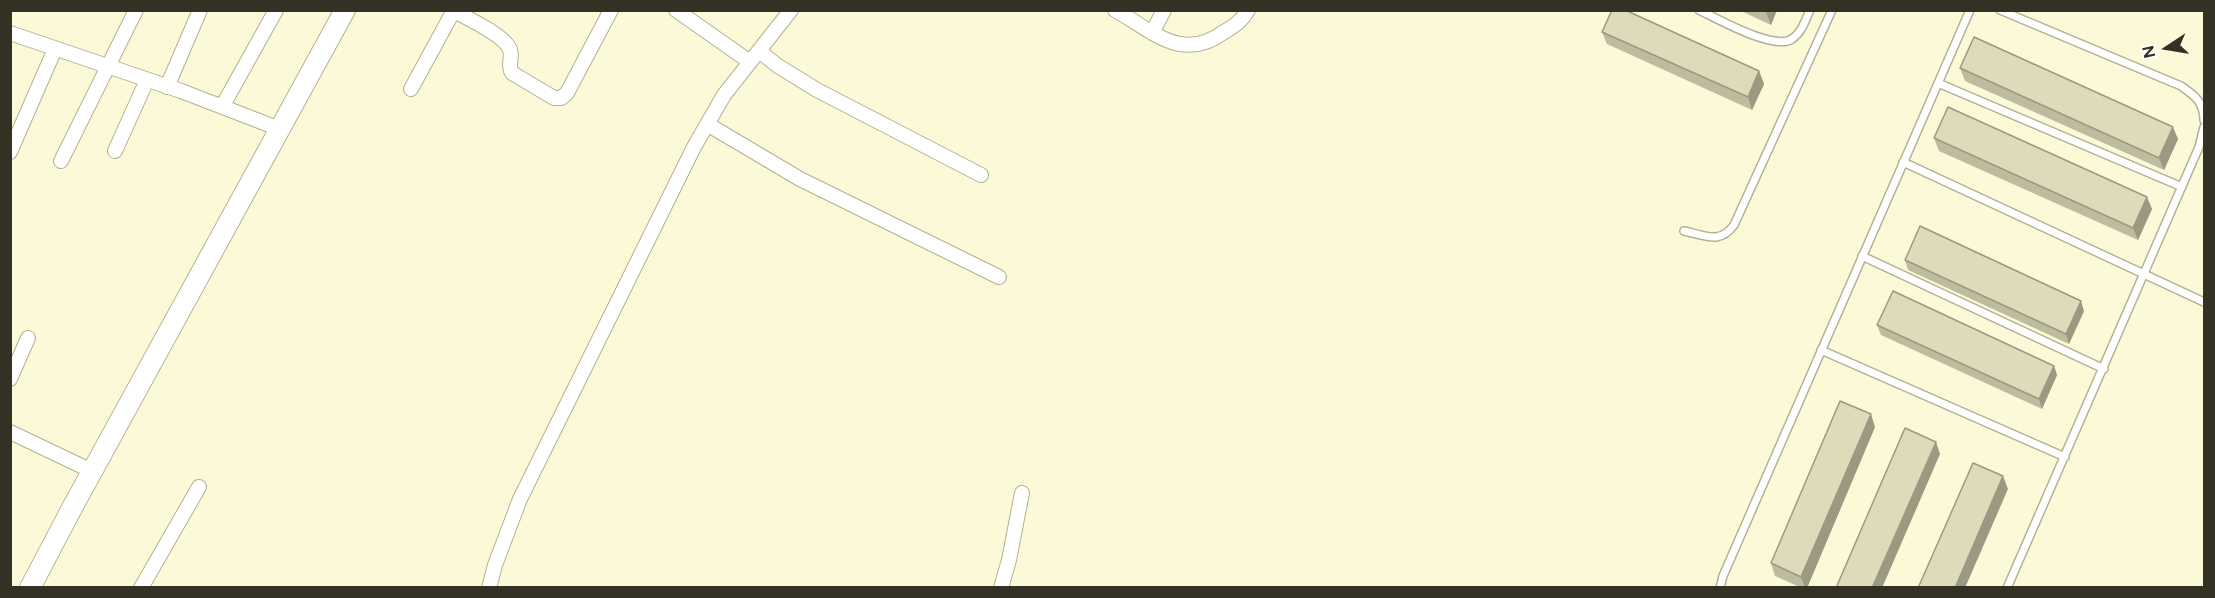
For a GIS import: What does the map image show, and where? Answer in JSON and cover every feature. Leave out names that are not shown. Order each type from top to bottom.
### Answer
[{"type":"street","points":[[61,161],[136,10]]},
{"type":"street","points":[[167,87],[200,10]]},
{"type":"street","points":[[222,107],[276,10]]},
{"type":"street","points":[[30,588],[345,10]]},
{"type":"street","points":[[411,89],[454,10],[506,43],[511,54],[508,67],[512,73],[554,98],[561,98],[567,93],[611,10]]},
{"type":"street","points":[[676,10],[755,57],[778,66],[817,90],[981,175]]},
{"type":"street","points":[[489,588],[495,565],[520,499],[632,268],[707,124],[724,95],[791,10]]},
{"type":"street","points":[[1115,10],[1152,33],[1179,45],[1204,44],[1216,39],[1244,18],[1248,10]]},
{"type":"street","points":[[1152,33],[1164,10]]},
{"type":"street","points":[[10,33],[280,129]]},
{"type":"street","points":[[10,152],[55,50]]},
{"type":"street","points":[[115,151],[147,80]]},
{"type":"street","points":[[707,124],[792,175],[999,277]]},
{"type":"street","points":[[10,380],[28,338]]},
{"type":"street","points":[[10,432],[92,471]]},
{"type":"street","points":[[141,588],[199,487]]},
{"type":"street","points":[[1001,588],[1023,493]]},
{"type":"lane","points":[[1699,10],[1762,39],[1782,43],[1792,39],[1802,28],[1810,10]]},
{"type":"lane","points":[[1684,231],[1715,238],[1728,233],[1734,225],[1832,10]]},
{"type":"lane","points":[[1720,588],[1723,576],[1970,10]]},
{"type":"lane","points":[[2000,10],[2181,86],[2197,98],[2204,110],[2205,120]]},
{"type":"lane","points":[[1938,83],[2182,187]]},
{"type":"lane","points":[[2007,588],[2104,369],[2199,147],[2205,127]]},
{"type":"lane","points":[[1903,162],[2205,302]]},
{"type":"lane","points":[[1862,256],[2104,369]]},
{"type":"lane","points":[[1821,350],[2065,457]]},
{"type":"building","points":[[1612,10],[1625,10],[1759,71],[1748,97],[1602,32]]},
{"type":"building","points":[[1974,37],[2173,127],[2159,158],[1960,68]]},
{"type":"building","points":[[1948,107],[2147,197],[2133,228],[1934,138]]},
{"type":"building","points":[[1920,226],[2081,301],[2066,334],[1905,260]]},
{"type":"building","points":[[1893,291],[2054,366],[2039,399],[1877,325]]},
{"type":"building","points":[[1840,401],[1871,414],[1801,577],[1771,563]]},
{"type":"building","points":[[1905,428],[1936,442],[1872,588],[1836,588]]},
{"type":"building","points":[[1973,463],[2003,476],[1955,588],[1918,588]]}]
